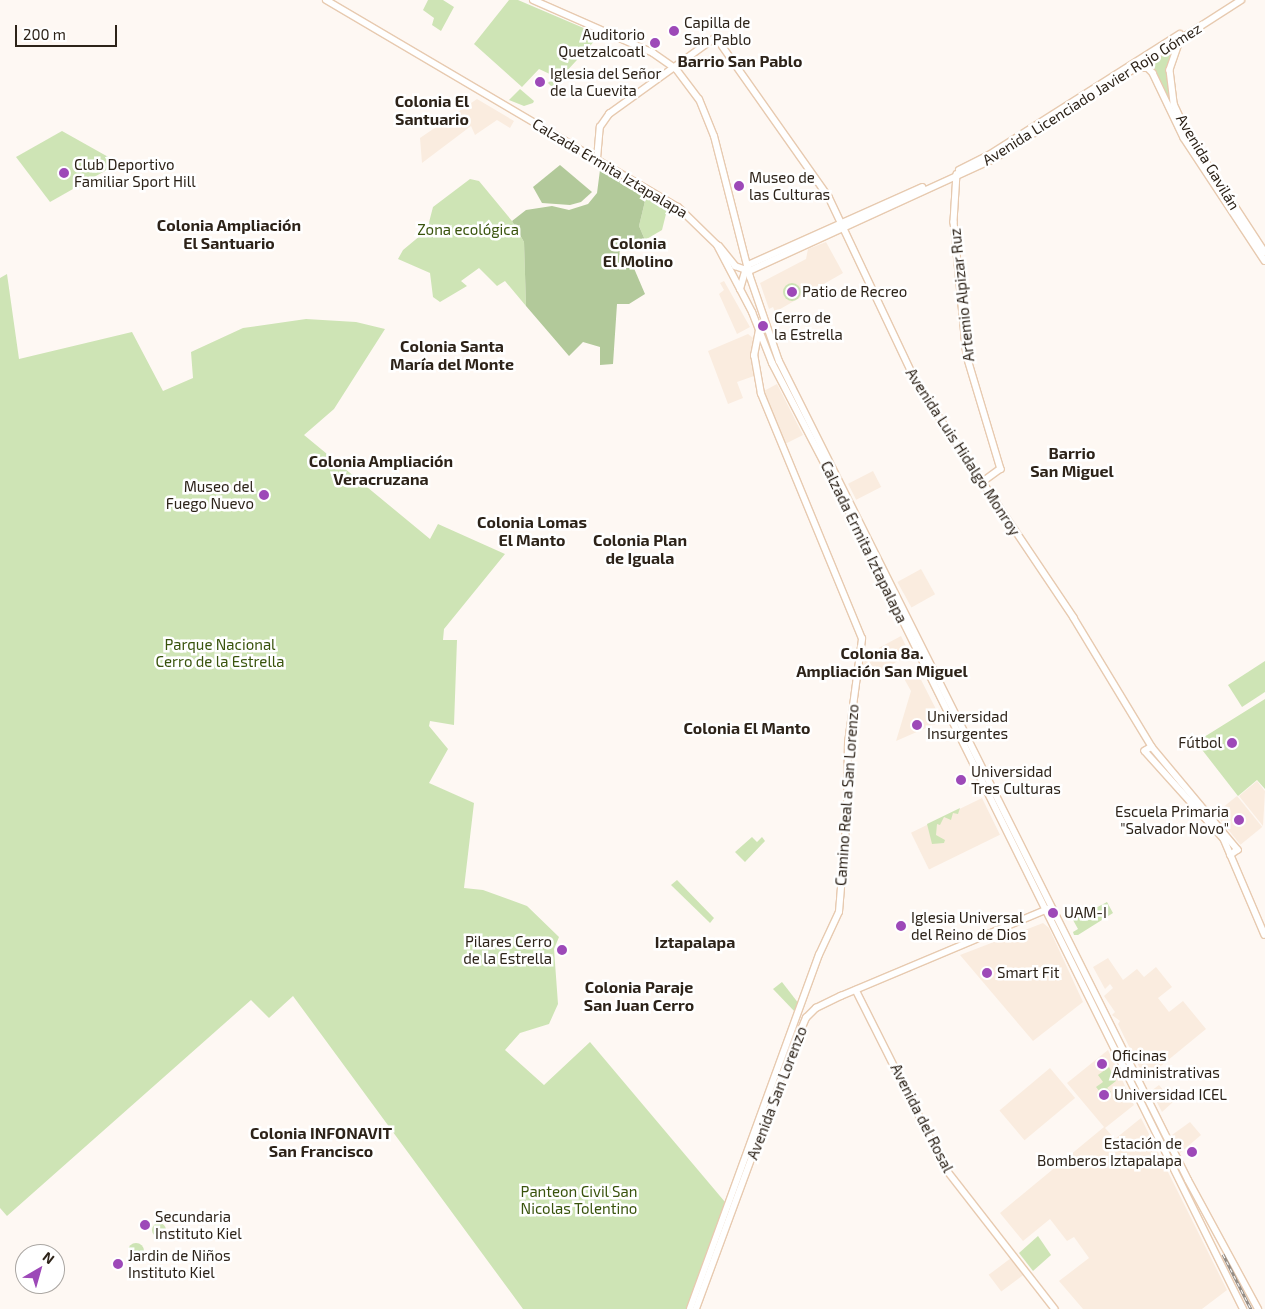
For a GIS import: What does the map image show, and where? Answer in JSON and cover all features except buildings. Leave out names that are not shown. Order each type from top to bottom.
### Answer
[{"type":"main road","name":"Calzada Ermita Iztapalapa","points":[[326,0],[678,207],[717,245],[759,330],[772,363],[1049,908],[1181,1165],[1258,1309]]},
{"type":"main road","name":"Calzada Ermita Iztapalapa","points":[[533,0],[653,53],[674,67],[693,89],[707,116],[747,269],[779,362],[1049,908],[1173,1169],[1243,1309]]},
{"type":"main road","name":"Avenida Licenciado Javier Rojo Gómez","points":[[1176,39],[1233,0]]},
{"type":"main road","name":"Avenida Licenciado Javier Rojo Gómez","points":[[957,174],[1241,0]]},
{"type":"main road","name":"Avenida Licenciado Javier Rojo Gómez","points":[[747,269],[992,160],[1135,68],[1143,60]]},
{"type":"main road","points":[[1143,60],[1148,68]]},
{"type":"main road","points":[[717,245],[734,264],[747,269],[740,282],[741,294]]},
{"type":"main road","points":[[1173,1169],[1181,1165]]},
{"type":"street","name":"Avenida Luis Hidalgo Monroy","points":[[674,67],[716,37],[807,163],[844,225],[911,373],[1074,618],[1152,747],[1238,850],[1231,855]]},
{"type":"street","name":"Avenida Gavilán","points":[[1171,105],[1170,70],[1176,39]]},
{"type":"street","points":[[597,158],[600,127],[609,114],[674,67]]},
{"type":"street","points":[[1135,68],[1148,68]]},
{"type":"street","name":"Avenida Gavilán","points":[[1148,68],[1171,105],[1179,124],[1265,261]]},
{"type":"street","name":"Avenida Gavilán","points":[[1179,124],[1265,252]]},
{"type":"street","name":"Artemio Alpizar Ruz","points":[[957,174],[954,222],[967,356],[1001,469],[983,482]]},
{"type":"street","name":"Camino Real a San Lorenzo","points":[[759,330],[754,356],[759,390],[862,639],[846,767],[847,814],[839,912],[818,955],[802,1005]]},
{"type":"street","points":[[1152,747],[1145,751],[1221,835],[1265,935]]},
{"type":"street","name":"Avenida San Lorenzo","points":[[690,1309],[762,1121],[800,1029],[816,1008],[1049,908]]},
{"type":"street","name":"Avenida del Rosal","points":[[856,990],[946,1169],[1055,1309]]},
{"type":"street","points":[[802,1005],[808,1010],[816,1008]]},
{"type":"street","name":"Avenida San Lorenzo","points":[[696,1309],[802,1005]]},
{"type":"shaded area","points":[[477,99],[514,121],[510,128],[497,120],[475,135],[471,126],[422,163],[420,138]]},
{"type":"shaded area","points":[[826,242],[843,273],[775,312],[773,307],[769,309],[760,283],[806,259],[808,249]]},
{"type":"shaded area","points":[[724,281],[750,327],[737,334],[719,294],[724,290],[720,283]]},
{"type":"shaded area","points":[[748,334],[753,338],[750,355],[754,376],[737,382],[743,398],[728,404],[708,351]]},
{"type":"shaded area","points":[[777,384],[803,435],[783,445],[762,392]]},
{"type":"shaded area","points":[[873,471],[881,487],[856,500],[848,484]]},
{"type":"shaded area","points":[[921,569],[935,594],[911,607],[897,582]]},
{"type":"shaded area","points":[[901,636],[910,654],[865,680],[860,679],[862,657]]},
{"type":"shaded area","points":[[915,668],[942,721],[896,741],[911,691],[902,675]]},
{"type":"shaded area","points":[[1257,781],[1265,791],[1263,826],[1239,796]]},
{"type":"shaded area","name":"Escuela Primaria \"Salvador Novo\"","points":[[1237,796],[1262,827],[1240,845],[1215,814]]},
{"type":"shaded area","points":[[982,798],[1000,835],[929,869],[911,833]]},
{"type":"shaded area","points":[[1043,923],[1049,928],[1083,1002],[1033,1041],[960,955]]},
{"type":"shaded area","points":[[1108,958],[1123,980],[1137,969],[1144,977],[1156,967],[1172,987],[1158,998],[1169,1012],[1183,1001],[1206,1029],[1145,1079],[1118,1024],[1120,1021],[1112,1015],[1115,1012],[1104,996],[1113,988],[1110,984],[1105,989],[1093,967]]},
{"type":"shaded area","points":[[1108,1050],[1134,1105],[1105,1128],[1115,1139],[1141,1118],[1227,1290],[1202,1309],[1083,1309],[1059,1281],[1089,1258],[1074,1237],[1067,1241],[1050,1219],[1023,1241],[1000,1213],[1104,1127],[1067,1083]]},
{"type":"shaded area","points":[[1050,1068],[1075,1098],[1025,1140],[999,1110]]},
{"type":"shaded area","points":[[1159,1085],[1173,1102],[1162,1112],[1151,1091]]},
{"type":"shaded area","points":[[1190,1122],[1201,1135],[1180,1153],[1172,1135]]},
{"type":"shaded area","points":[[1011,1258],[1024,1275],[1001,1292],[989,1275]]},
{"type":"green space","points":[[428,0],[443,0],[454,7],[441,31],[432,25],[434,18],[423,10]]},
{"type":"green space","points":[[509,0],[518,0],[600,35],[552,87],[548,83],[554,76],[539,69],[522,87],[474,44]]},
{"type":"green space","points":[[1175,45],[1168,71],[1169,101],[1146,63]]},
{"type":"green space","points":[[520,89],[534,101],[533,103],[524,106],[509,100]]},
{"type":"green space","name":"Club Deportivo Familiar Sport Hill","points":[[62,131],[119,163],[50,202],[16,157]]},
{"type":"green space","points":[[560,165],[592,192],[581,202],[570,205],[542,203],[533,187]]},
{"type":"green space","points":[[600,170],[646,197],[639,226],[645,240],[620,242],[619,266],[633,266],[645,294],[629,304],[617,304],[613,364],[600,365],[600,347],[583,342],[569,356],[526,306],[524,242],[512,221],[526,210],[552,206],[569,210],[588,204],[597,193]]},
{"type":"green space","name":"Zona ecológica","points":[[470,179],[479,181],[512,221],[524,242],[526,306],[505,281],[497,286],[479,268],[461,281],[467,286],[440,302],[433,297],[430,273],[398,259],[403,250],[427,230],[433,207]]},
{"type":"green space","points":[[646,197],[667,210],[662,230],[645,240],[639,226]]},
{"type":"green space","name":"Parque Nacional Cerro de la Estrella","points":[[7,274],[19,359],[132,332],[163,391],[193,378],[191,352],[243,328],[306,319],[356,322],[385,329],[334,409],[304,435],[430,539],[438,524],[505,554],[444,629],[443,640],[457,640],[454,725],[430,721],[429,726],[448,749],[429,783],[474,803],[464,888],[483,890],[527,906],[559,937],[554,949],[558,1004],[549,1024],[520,1033],[505,1050],[544,1085],[590,1042],[725,1202],[686,1309],[523,1309],[293,996],[269,1018],[251,1000],[7,1216],[0,1208],[0,278]]},
{"type":"green space","name":"Patio de Recreo","points":[[792,283],[798,286],[801,292],[798,298],[792,301],[786,298],[783,292],[786,286]]},
{"type":"green space","points":[[1265,661],[1265,692],[1242,707],[1228,685]]},
{"type":"green space","points":[[1265,699],[1265,789],[1257,780],[1238,796],[1196,742]]},
{"type":"green space","points":[[960,808],[958,814],[953,813],[951,820],[944,817],[940,825],[937,824],[936,835],[945,840],[944,843],[932,844],[927,824]]},
{"type":"green space","points":[[752,837],[757,842],[762,837],[765,841],[745,862],[735,852]]},
{"type":"green space","points":[[677,880],[714,918],[710,923],[671,885]]},
{"type":"green space","points":[[1107,902],[1113,913],[1078,935],[1074,935],[1073,932],[1078,929],[1073,920]]},
{"type":"green space","points":[[782,982],[799,1004],[796,1013],[773,989]]},
{"type":"green space","points":[[1109,1067],[1116,1081],[1107,1088],[1111,1092],[1104,1097],[1096,1087],[1103,1082],[1098,1075]]},
{"type":"green space","points":[[156,1223],[162,1223],[166,1230],[162,1237],[156,1237],[152,1233],[152,1227]]},
{"type":"green space","points":[[1038,1236],[1051,1255],[1033,1271],[1019,1253]]},
{"type":"green space","points":[[136,1243],[144,1251],[136,1259],[128,1251]]},
{"type":"railway","points":[[1223,1254],[1251,1309]]},
{"type":"place","name":"Capilla de San Pablo","points":[[674,31]]},
{"type":"place","name":"Auditorio Quetzalcoatl","points":[[655,43]]},
{"type":"place","name":"Iglesia del Señor de la Cuevita","points":[[540,82]]},
{"type":"place","name":"Club Deportivo Familiar Sport Hill","points":[[64,173]]},
{"type":"place","name":"Museo de las Culturas","points":[[739,186]]},
{"type":"place","name":"Patio de Recreo","points":[[792,292]]},
{"type":"place","name":"Cerro de la Estrella","points":[[763,326]]},
{"type":"place","name":"Museo del Fuego Nuevo","points":[[264,495]]},
{"type":"place","name":"Universidad Insurgentes","points":[[917,725]]},
{"type":"place","name":"Fútbol","points":[[1232,743]]},
{"type":"place","name":"Universidad Tres Culturas","points":[[961,780]]},
{"type":"place","name":"Escuela Primaria \"Salvador Novo\"","points":[[1239,820]]},
{"type":"place","name":"UAM-I","points":[[1053,913]]},
{"type":"place","name":"Iglesia Universal del Reino de Dios","points":[[901,926]]},
{"type":"place","name":"Pilares Cerro de la Estrella","points":[[562,950]]},
{"type":"place","name":"Smart Fit","points":[[987,973]]},
{"type":"place","name":"Oficinas Administrativas","points":[[1102,1064]]},
{"type":"place","name":"Universidad ICEL","points":[[1104,1095]]},
{"type":"place","name":"Estación de Bomberos Iztapalapa","points":[[1192,1152]]},
{"type":"place","name":"Secundaria Instituto Kiel","points":[[145,1225]]},
{"type":"place","name":"Jardin de Niños Instituto Kiel","points":[[118,1264]]},
{"type":"district","name":"Barrio San Pablo","points":[[740,61]]},
{"type":"district","name":"Colonia El Santuario","points":[[432,110]]},
{"type":"district","name":"Colonia Ampliación El Santuario","points":[[229,234]]},
{"type":"district","name":"Colonia El Molino","points":[[638,252]]},
{"type":"district","name":"Colonia Santa María del Monte","points":[[452,355]]},
{"type":"district","name":"Barrio San Miguel","points":[[1072,462]]},
{"type":"district","name":"Colonia Ampliación Veracruzana","points":[[381,470]]},
{"type":"district","name":"Colonia Lomas El Manto","points":[[532,531]]},
{"type":"district","name":"Colonia Plan de Iguala","points":[[640,549]]},
{"type":"district","name":"Colonia 8a. Ampliación San Miguel","points":[[882,662]]},
{"type":"district","name":"Colonia El Manto","points":[[747,728]]},
{"type":"district","name":"Iztapalapa","points":[[695,942]]},
{"type":"district","name":"Colonia Paraje San Juan Cerro","points":[[639,996]]},
{"type":"district","name":"Colonia INFONAVIT San Francisco","points":[[321,1142]]},
{"type":"park label","name":"Panteon Civil San Nicolas Tolentino","points":[[579,1200]]}]
